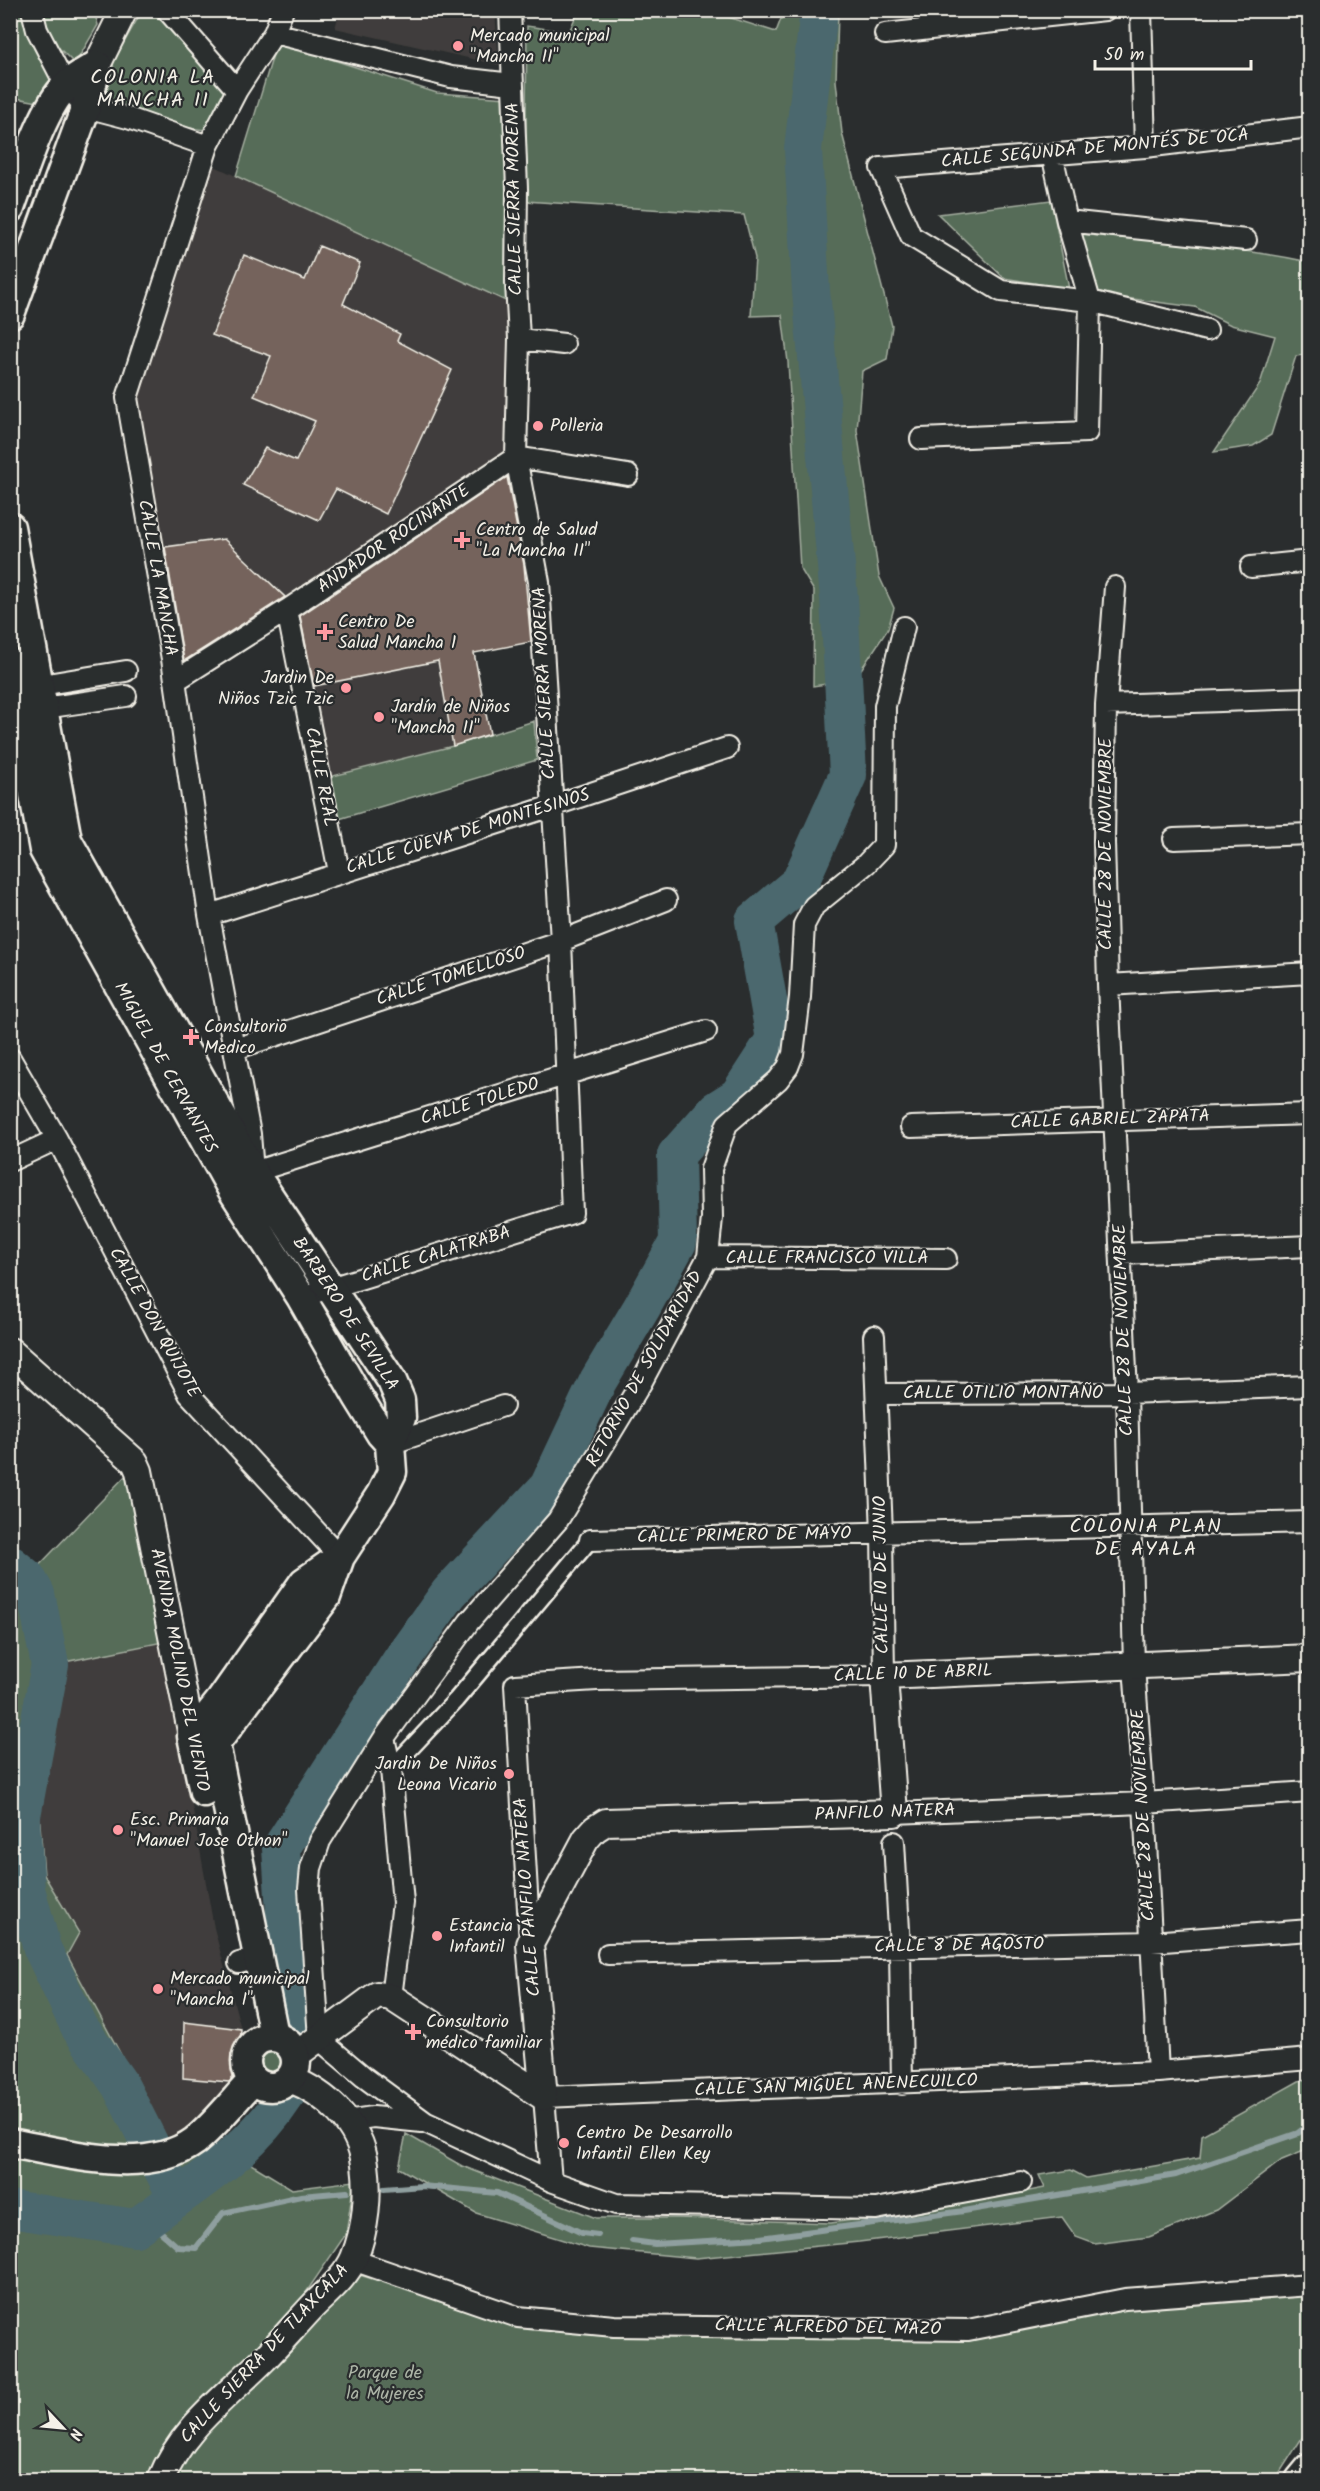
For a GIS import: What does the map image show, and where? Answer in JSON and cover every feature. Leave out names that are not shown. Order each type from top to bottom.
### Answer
[{"type":"main road","points":[[10,208],[49,109],[66,86],[97,64]]},
{"type":"main road","points":[[10,314],[86,107],[97,64]]},
{"type":"main road","name":"BARBERO DE SEVILLA","points":[[10,527],[67,840],[253,1172],[392,1381],[399,1399],[401,1418],[390,1444],[392,1473],[340,1557],[326,1597],[203,1740]]},
{"type":"main road","name":"MIGUEL DE CERVANTES","points":[[10,663],[44,850],[233,1191],[301,1298],[358,1397],[381,1434],[390,1444]]},
{"type":"main road","name":"AVENIDA MOLINO DEL VIENTO","points":[[203,1740],[264,2038]]},
{"type":"main road","points":[[264,2038],[282,2038],[291,2045],[293,2067],[282,2085],[263,2086],[253,2080],[247,2071],[248,2051],[264,2038]]},
{"type":"main road","points":[[10,2144],[132,2162],[173,2154],[196,2140],[253,2080]]},
{"type":"main road","points":[[1300,2481],[1309,2468]]},
{"type":"street","points":[[33,10],[37,30],[66,86],[86,107],[128,118],[208,146]]},
{"type":"street","points":[[97,64],[124,10]]},
{"type":"street","points":[[167,10],[237,90]]},
{"type":"street","name":"CALLE LA MANCHA","points":[[253,1172],[250,1134],[209,915],[175,681],[127,398],[208,146],[237,90],[274,33],[283,10]]},
{"type":"street","name":"CALLE SIERRA MORENA","points":[[510,10],[517,189],[516,283],[519,339],[516,457],[539,582],[561,941],[572,1213]]},
{"type":"street","points":[[885,34],[1105,10]]},
{"type":"street","points":[[1141,10],[1144,147]]},
{"type":"street","points":[[274,33],[451,77],[512,84]]},
{"type":"street","name":"CALLE SEGUNDA DE MONTÉS DE OCA","points":[[1090,301],[1001,291],[911,236],[881,168],[1144,147],[1310,127]]},
{"type":"street","points":[[921,440],[1087,432],[1090,301],[1067,221],[1052,154]]},
{"type":"street","points":[[1067,221],[1246,240]]},
{"type":"street","points":[[1090,301],[1207,330]]},
{"type":"street","points":[[519,339],[564,344]]},
{"type":"street","points":[[516,457],[628,475]]},
{"type":"street","name":"ANDADOR ROCINANTE","points":[[175,681],[287,610],[516,457]]},
{"type":"street","points":[[1251,567],[1310,561]]},
{"type":"street","name":"CALLE 28 DE NOVIEMBRE","points":[[1115,587],[1106,705],[1104,842],[1108,985],[1127,1393],[1134,1666],[1144,1803],[1158,2072]]},
{"type":"street","name":"CALLE REAL","points":[[287,610],[339,873]]},
{"type":"street","name":"RETORNO DE SOLIDARIDAD","points":[[319,2039],[309,1889],[311,1868],[320,1841],[384,1737],[469,1622],[558,1520],[641,1383],[708,1257],[712,1218],[711,1169],[727,1124],[778,1080],[788,1067],[793,1054],[800,998],[804,925],[814,906],[866,864],[884,845],[885,706],[904,627]]},
{"type":"street","points":[[42,696],[126,671]]},
{"type":"street","points":[[42,696],[126,696]]},
{"type":"street","points":[[1106,705],[1310,699]]},
{"type":"street","name":"CALLE CUEVA DE MONTESINOS","points":[[209,915],[727,748]]},
{"type":"street","points":[[1174,839],[1310,834]]},
{"type":"street","name":"CALLE TOMELLOSO","points":[[235,1049],[561,941],[666,900]]},
{"type":"street","points":[[1108,985],[1310,973]]},
{"type":"street","name":"CALLE TOLEDO","points":[[253,1172],[706,1031]]},
{"type":"street","name":"CALLE DON QUIJOTE","points":[[10,1058],[57,1139],[189,1394],[340,1557]]},
{"type":"street","name":"CALLE GABRIEL ZAPATA","points":[[911,1127],[1310,1114]]},
{"type":"street","points":[[10,1161],[57,1139]]},
{"type":"street","name":"CALLE CALATRABA","points":[[301,1298],[572,1213]]},
{"type":"street","points":[[1121,1254],[1310,1246]]},
{"type":"street","name":"CALLE FRANCISCO VILLA","points":[[708,1257],[946,1259]]},
{"type":"street","name":"CALLE 10 DE JUNIO","points":[[874,1336],[882,1533],[884,1676],[894,1813]]},
{"type":"street","name":"AVENIDA MOLINO DEL VIENTO","points":[[10,1351],[135,1462],[203,1740]]},
{"type":"street","name":"CALLE OTILIO MONTAÑO","points":[[877,1394],[1127,1393],[1310,1386]]},
{"type":"street","points":[[390,1444],[503,1406]]},
{"type":"street","name":"CALLE PRIMERO DE MAYO","points":[[391,1769],[456,1700],[590,1540],[1310,1522]]},
{"type":"street","name":"CALLE 10 DE ABRIL","points":[[515,1685],[597,1680],[884,1676],[1310,1658]]},
{"type":"street","name":"CALLE PÁNFILO NATERA","points":[[515,1685],[530,1944],[551,2181]]},
{"type":"street","points":[[384,1737],[391,1769],[403,1903],[391,1997]]},
{"type":"street","name":"PANFILO NATERA","points":[[530,1944],[586,1839],[606,1822],[1144,1803],[1310,1792]]},
{"type":"street","points":[[894,1842],[900,1948],[903,2084]]},
{"type":"street","name":"CALLE 8 DE AGOSTO","points":[[608,1954],[1151,1942],[1310,1930]]},
{"type":"street","points":[[293,2067],[319,2039],[377,1995],[391,1997],[544,2097]]},
{"type":"street","points":[[319,2039],[364,2077],[425,2122],[551,2181],[616,2204],[876,2209],[1021,2182]]},
{"type":"street","name":"CALLE SAN MIGUEL ANENECUILCO","points":[[544,2097],[1158,2072],[1310,2059]]},
{"type":"street","name":"CALLE SIERRA DE TLAXCALA","points":[[161,2481],[176,2448],[193,2428],[263,2360],[341,2277],[353,2260],[362,2234],[366,2175],[362,2146],[357,2134],[329,2101],[312,2089],[293,2067]]},
{"type":"street","points":[[346,2121],[373,2117],[397,2117],[425,2122]]},
{"type":"street","name":"CALLE ALFREDO DEL MAZO","points":[[353,2260],[518,2317],[614,2326],[968,2330],[1125,2299],[1310,2285]]},
{"type":"shaded area","name":"Mercado municipal \"Mancha II\"","points":[[340,11],[495,11],[499,65],[335,28]]},
{"type":"shaded area","points":[[210,164],[508,302],[506,452],[288,599],[224,539],[162,548],[136,394]]},
{"type":"shaded area","name":"Jardín de Niños \"Mancha II\"","points":[[438,661],[453,746],[321,779],[306,688]]},
{"type":"shaded area","name":"Esc. Primaria \"Manuel Jose Othon\"","points":[[163,1642],[214,1928],[241,2029],[184,2023],[183,2078],[237,2082],[188,2132],[165,2136],[67,1955],[44,1875],[37,1786],[50,1665]]},
{"type":"green space","points":[[706,10],[776,32],[784,11],[838,11],[836,81],[842,133],[892,326],[887,359],[862,371],[857,430],[879,576],[894,608],[888,629],[854,680],[813,686],[814,591],[800,568],[788,362],[782,315],[751,316],[755,258],[744,215],[525,201],[527,26],[569,32],[578,11]]},
{"type":"green space","points":[[10,11],[27,11],[57,88],[38,102],[11,97]]},
{"type":"green space","points":[[41,11],[94,11],[98,25],[75,64],[56,45]]},
{"type":"green space","points":[[142,11],[157,11],[230,90],[205,130],[137,116],[112,106],[102,99],[105,76]]},
{"type":"green space","points":[[277,42],[437,93],[508,98],[508,302],[236,176]]},
{"type":"green space","points":[[1051,200],[1069,289],[1004,278],[938,214]]},
{"type":"green space","points":[[1078,234],[1223,248],[1309,262],[1309,354],[1296,356],[1271,435],[1253,446],[1214,452],[1260,384],[1275,336],[1231,325],[1195,307],[1094,294]]},
{"type":"green space","points":[[534,721],[537,760],[329,822],[321,779],[453,746]]},
{"type":"green space","points":[[130,1471],[163,1642],[50,1665],[37,1786],[44,1875],[79,1933],[67,1955],[165,2136],[149,2142],[164,2171],[220,2145],[292,2189],[354,2181],[346,2234],[283,2326],[154,2480],[11,2480],[10,1564],[27,1578]]},
{"type":"green space","points":[[271,2040],[279,2041],[286,2046],[291,2053],[291,2069],[286,2076],[279,2081],[271,2082],[263,2081],[256,2076],[251,2069],[250,2061],[251,2053],[256,2046],[263,2041]]},
{"type":"green space","points":[[1309,2078],[1309,2149],[1282,2160],[1216,2210],[1149,2237],[1095,2244],[1076,2237],[1062,2217],[859,2242],[696,2258],[589,2248],[476,2213],[399,2168],[406,2134],[462,2166],[596,2218],[831,2223],[940,2208],[1045,2188],[1039,2175],[1071,2170],[1086,2178],[1200,2158],[1202,2135],[1299,2081]]},
{"type":"green space","name":"Parque de la Mujeres","points":[[356,2274],[503,2318],[841,2332],[1309,2294],[1309,2427],[1275,2480],[163,2480],[188,2445]]},
{"type":"building","points":[[319,246],[360,263],[343,304],[400,334],[397,341],[452,370],[386,514],[336,489],[319,520],[243,485],[265,448],[296,461],[315,421],[254,396],[271,356],[212,335],[244,255],[305,280]]},
{"type":"building","name":"Centro de Salud \"La Mancha II\"","points":[[507,477],[524,565],[531,642],[474,653],[490,734],[453,746],[438,661],[314,686],[300,616]]},
{"type":"building","points":[[224,539],[285,597],[184,661],[165,547]]},
{"type":"building","points":[[184,2022],[241,2029],[238,2072],[229,2082],[183,2078]]},
{"type":"waterway","points":[[302,2034],[286,1929],[281,1848],[402,1659],[449,1593],[548,1487],[598,1381],[678,1242],[676,1155],[716,1110],[738,1096],[775,1039],[754,921],[800,882],[848,775],[839,598],[811,291],[803,149],[819,10]]},
{"type":"waterway","points":[[10,1564],[27,1578],[36,1594],[50,1665],[21,1821],[26,1889],[42,1948],[80,2028],[120,2085],[177,2198],[135,2228],[10,2209]]},
{"type":"waterway","points":[[177,2198],[222,2165],[249,2140],[285,2097]]},
{"type":"waterway","points":[[632,2241],[655,2244],[760,2238],[964,2211],[1176,2175],[1298,2133],[1310,2124]]},
{"type":"waterway","points":[[384,2189],[422,2186],[497,2193],[582,2233],[598,2235]]},
{"type":"waterway","points":[[146,2219],[178,2247],[196,2248],[223,2213],[301,2196],[347,2192]]},
{"type":"place","name":"Mercado municipal \"Mancha II\"","points":[[458,46]]},
{"type":"place","name":"Polleria","points":[[538,426]]},
{"type":"place","name":"Centro de Salud \"La Mancha II\"","points":[[462,540]]},
{"type":"place","name":"Centro De Salud Mancha 1","points":[[325,632]]},
{"type":"place","name":"Jardin De Niños Tzic Tzic","points":[[346,688]]},
{"type":"place","name":"Jardín de Niños \"Mancha II\"","points":[[379,717]]},
{"type":"place","name":"Consultorio Medico","points":[[191,1037]]},
{"type":"place","name":"Jardin De Niños Leona Vicario","points":[[509,1774]]},
{"type":"place","name":"Esc. Primaria \"Manuel Jose Othon\"","points":[[118,1830]]},
{"type":"place","name":"Estancia Infantil","points":[[437,1936]]},
{"type":"place","name":"Mercado municipal \"Mancha I\"","points":[[158,1989]]},
{"type":"place","name":"Consultorio médico familiar","points":[[413,2032]]},
{"type":"place","name":"Centro De Desarrollo Infantil Ellen Key","points":[[564,2143]]},
{"type":"district","name":"COLONIA LA MANCHA II","points":[[153,90]]},
{"type":"district","name":"COLONIA PLAN DE AYALA","points":[[1146,1538]]}]
